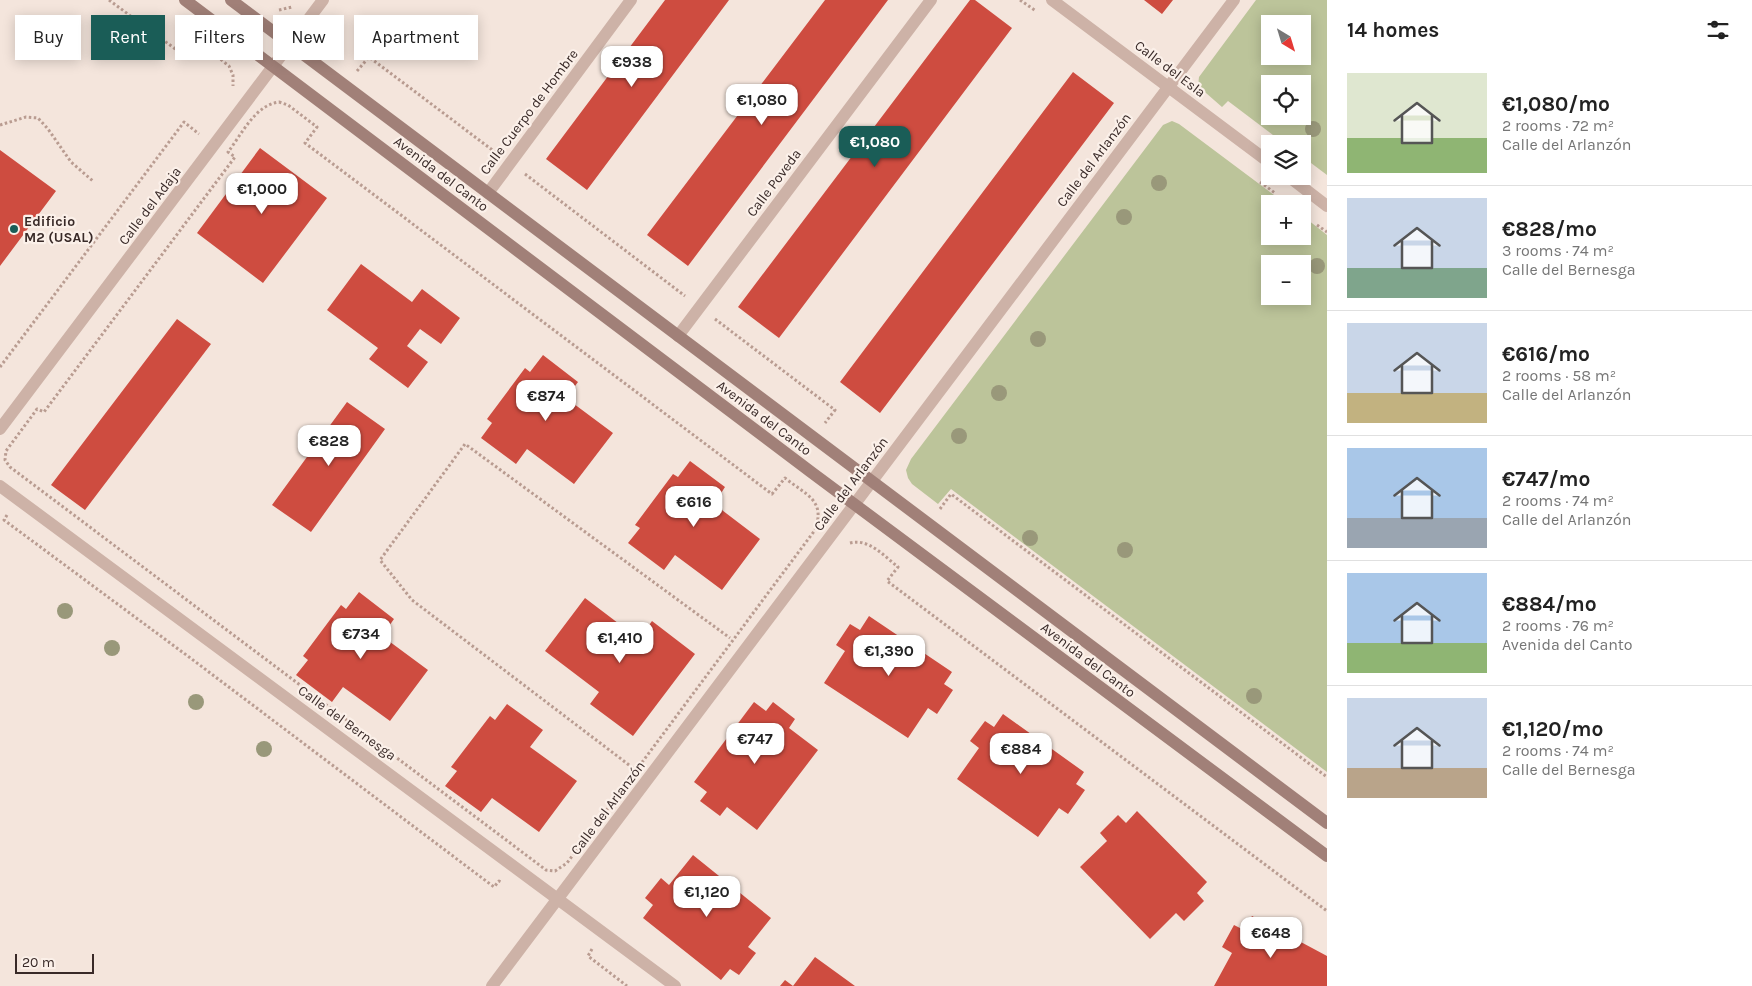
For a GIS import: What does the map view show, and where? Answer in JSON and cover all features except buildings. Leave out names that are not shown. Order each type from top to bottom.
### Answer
[{"type":"main road","name":"Avenida del Canto","points":[[185,0],[854,505],[1327,856]]},
{"type":"main road","name":"Avenida del Canto","points":[[231,0],[273,32]]},
{"type":"main road","name":"Avenida del Canto","points":[[310,60],[1327,823]]},
{"type":"street","name":"Calle del Adaja","points":[[311,15],[323,0]]},
{"type":"street","name":"Calle Cuerpo de Hombre","points":[[488,193],[631,0]]},
{"type":"street","name":"Calle Poveda","points":[[678,336],[931,0]]},
{"type":"street","name":"Calle del Esla","points":[[1052,0],[1261,155]]},
{"type":"street","name":"Calle del Arlanzón","points":[[492,986],[1234,0]]},
{"type":"street","name":"Calle del Adaja","points":[[0,429],[277,60]]},
{"type":"street","points":[[1300,185],[1327,206]]},
{"type":"street","name":"Calle del Bernesga","points":[[0,486],[675,986]]},
{"type":"path","points":[[109,0],[178,51],[190,35],[229,66],[233,74],[233,85],[229,93]]},
{"type":"path","points":[[277,10],[287,9],[298,4]]},
{"type":"path","points":[[350,68],[356,73],[369,57],[502,157]]},
{"type":"path","points":[[279,102],[288,105],[316,127],[305,143],[772,494],[784,478],[815,502],[820,518],[815,530],[734,640],[567,863],[555,871],[546,870],[10,467],[5,460],[6,451],[36,409],[44,412],[235,157],[228,152],[262,107],[279,102]]},
{"type":"path","points":[[0,125],[26,118],[38,118],[71,162],[94,182]]},
{"type":"path","points":[[0,367],[184,122],[199,134],[205,126]]},
{"type":"path","points":[[517,168],[687,298],[692,292]]},
{"type":"path","points":[[708,314],[835,410],[824,425]]},
{"type":"path","points":[[636,770],[412,600],[380,560],[465,444],[734,640]]},
{"type":"path","points":[[934,506],[940,510],[951,494],[1327,778]]},
{"type":"path","points":[[4,508],[10,512],[4,520],[494,887],[499,881],[505,885]]},
{"type":"path","points":[[846,545],[859,541],[868,544],[898,567],[887,581],[1327,911]]},
{"type":"path","points":[[586,945],[592,949],[588,956],[627,986]]},
{"type":"green space","points":[[1256,0],[1327,0],[1327,175],[1311,163],[1311,135],[1273,135],[1228,101],[1222,107],[1198,86],[1199,77]]},
{"type":"green space","points":[[1172,121],[1179,124],[1274,195],[1261,195],[1261,245],[1311,245],[1311,222],[1327,235],[1327,772],[951,489],[938,504],[912,484],[908,478],[906,470],[911,459],[1163,125]]},
{"type":"place","name":"Edificio M2 (USAL)","points":[[14,229]]}]
